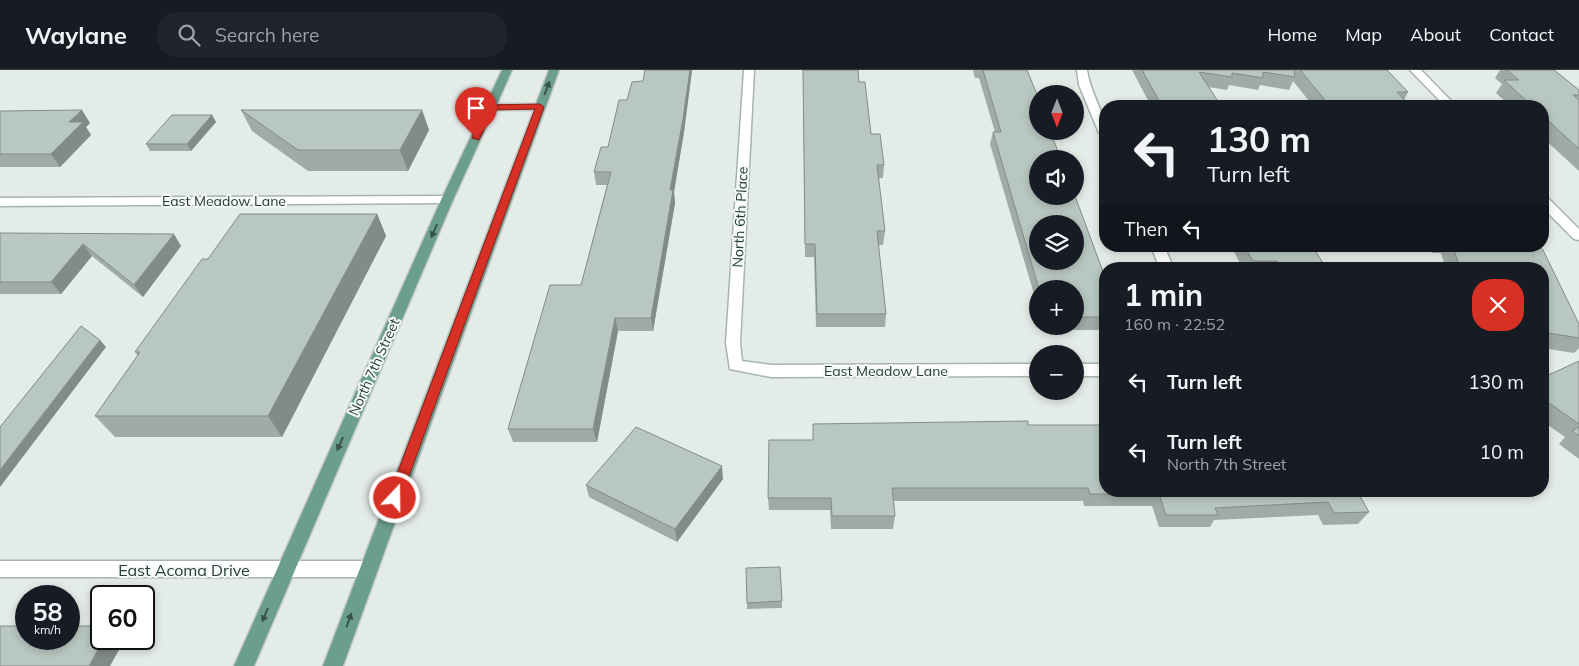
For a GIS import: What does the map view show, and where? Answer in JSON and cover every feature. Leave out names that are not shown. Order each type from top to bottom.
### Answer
[{"type":"main road","name":"North 7th Street","points":[[244,666],[447,200],[507,70]]},
{"type":"main road","points":[[333,666],[554,70]]},
{"type":"main road","points":[[491,107],[540,107]]},
{"type":"street","name":"North 6th Place","points":[[735,365],[733,342],[749,70]]},
{"type":"street","points":[[1082,70],[1084,85],[1099,119]]},
{"type":"street","points":[[1415,70],[1445,100]]},
{"type":"street","name":"East Meadow Lane","points":[[0,202],[447,200]]},
{"type":"street","points":[[1549,206],[1579,236]]},
{"type":"street","name":"East Meadow Lane","points":[[735,365],[771,371],[1029,370]]},
{"type":"street","points":[[1084,370],[1099,370]]},
{"type":"street","name":"East Acoma Drive","points":[[0,569],[368,570]]},
{"type":"building","points":[[645,70],[690,70],[670,190],[673,190],[651,318],[615,318],[593,429],[508,429],[550,285],[581,285],[611,172],[594,172],[601,147],[608,147],[619,100],[627,100],[632,82],[643,81]]},
{"type":"building","points":[[803,70],[858,70],[859,82],[865,82],[871,134],[880,134],[884,165],[877,165],[885,231],[877,231],[886,314],[817,314],[815,244],[805,244]]},
{"type":"building","points":[[983,70],[1027,70],[1033,85],[1029,85],[1029,140],[1054,140],[1057,150],[1029,150],[1029,205],[1078,205],[1082,215],[1029,215],[1029,255],[993,132],[1001,132]]},
{"type":"building","points":[[1142,70],[1294,70],[1295,77],[1263,72],[1263,78],[1232,73],[1232,77],[1199,72],[1217,100],[1159,100]]},
{"type":"building","points":[[1300,70],[1387,70],[1408,92],[1397,92],[1404,100],[1325,100]]},
{"type":"building","points":[[1507,70],[1554,70],[1579,90],[1579,95],[1573,95],[1579,100],[1579,149],[1549,121],[1549,100],[1526,100],[1504,80],[1519,80]]},
{"type":"building","points":[[82,110],[69,122],[83,122],[51,154],[0,154],[0,111]]},
{"type":"building","points":[[241,110],[422,110],[400,150],[298,150]]},
{"type":"building","points":[[172,115],[212,115],[187,144],[146,144]]},
{"type":"building","points":[[240,214],[377,214],[268,416],[95,416],[140,352],[135,352],[202,259],[208,259]]},
{"type":"building","points":[[1084,220],[1099,262],[1099,317],[1084,317],[1084,280],[1036,280],[1033,270],[1084,270]]},
{"type":"building","points":[[0,233],[174,234],[134,285],[83,244],[51,282],[0,282]]},
{"type":"building","points":[[1248,252],[1316,252],[1322,262],[1278,262],[1253,261]]},
{"type":"building","points":[[1454,252],[1544,252],[1549,262],[1458,262]]},
{"type":"building","points":[[1549,262],[1579,324],[1579,338],[1549,333]]},
{"type":"building","points":[[81,326],[100,340],[0,470],[0,427]]},
{"type":"building","points":[[1579,361],[1579,424],[1549,403],[1549,375]]},
{"type":"building","points":[[1028,421],[1028,425],[1099,425],[1099,494],[1090,494],[1088,488],[892,488],[895,516],[832,516],[831,498],[768,498],[769,440],[813,440],[813,424]]},
{"type":"building","points":[[636,427],[722,466],[675,529],[586,485]]},
{"type":"building","points":[[1579,427],[1579,436],[1572,431]]},
{"type":"building","points":[[1160,497],[1360,497],[1369,512],[1334,513],[1328,502],[1215,508],[1218,515],[1166,515]]},
{"type":"building","points":[[780,567],[782,601],[747,603],[746,568]]},
{"type":"building","points":[[0,626],[15,626],[15,650],[80,650],[80,626],[90,626],[90,650],[98,650],[89,666],[0,666]]},
{"type":"route","points":[[395,498],[540,107],[491,107],[476,138]]}]
